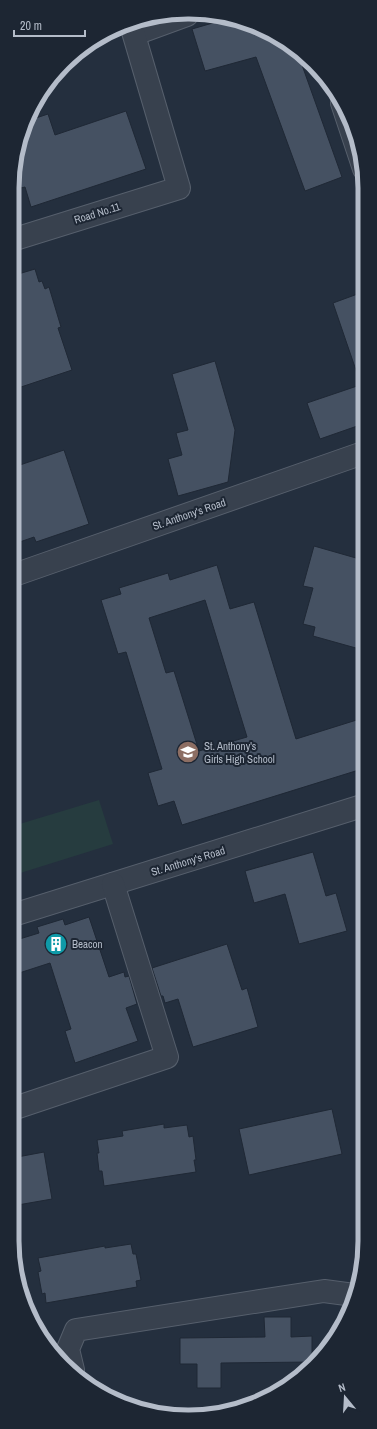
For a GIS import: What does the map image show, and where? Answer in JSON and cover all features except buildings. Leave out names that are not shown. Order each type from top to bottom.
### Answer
[{"type":"street","points":[[133,30],[170,20]]},
{"type":"street","name":"Road No.11","points":[[19,238],[179,188],[133,30]]},
{"type":"street","name":"St. Anthony's Road","points":[[19,573],[358,455]]},
{"type":"street","name":"St. Anthony's Road","points":[[19,913],[358,807]]},
{"type":"street","points":[[19,1107],[167,1057],[113,884]]},
{"type":"street","points":[[71,1362],[68,1349],[76,1330],[324,1291],[349,1294]]},
{"type":"green space","points":[[99,800],[113,844],[19,873],[19,824]]},
{"type":"place","name":"St. Anthony's Girls High School","points":[[188,752]]},
{"type":"place","name":"Beacon","points":[[56,944]]}]
